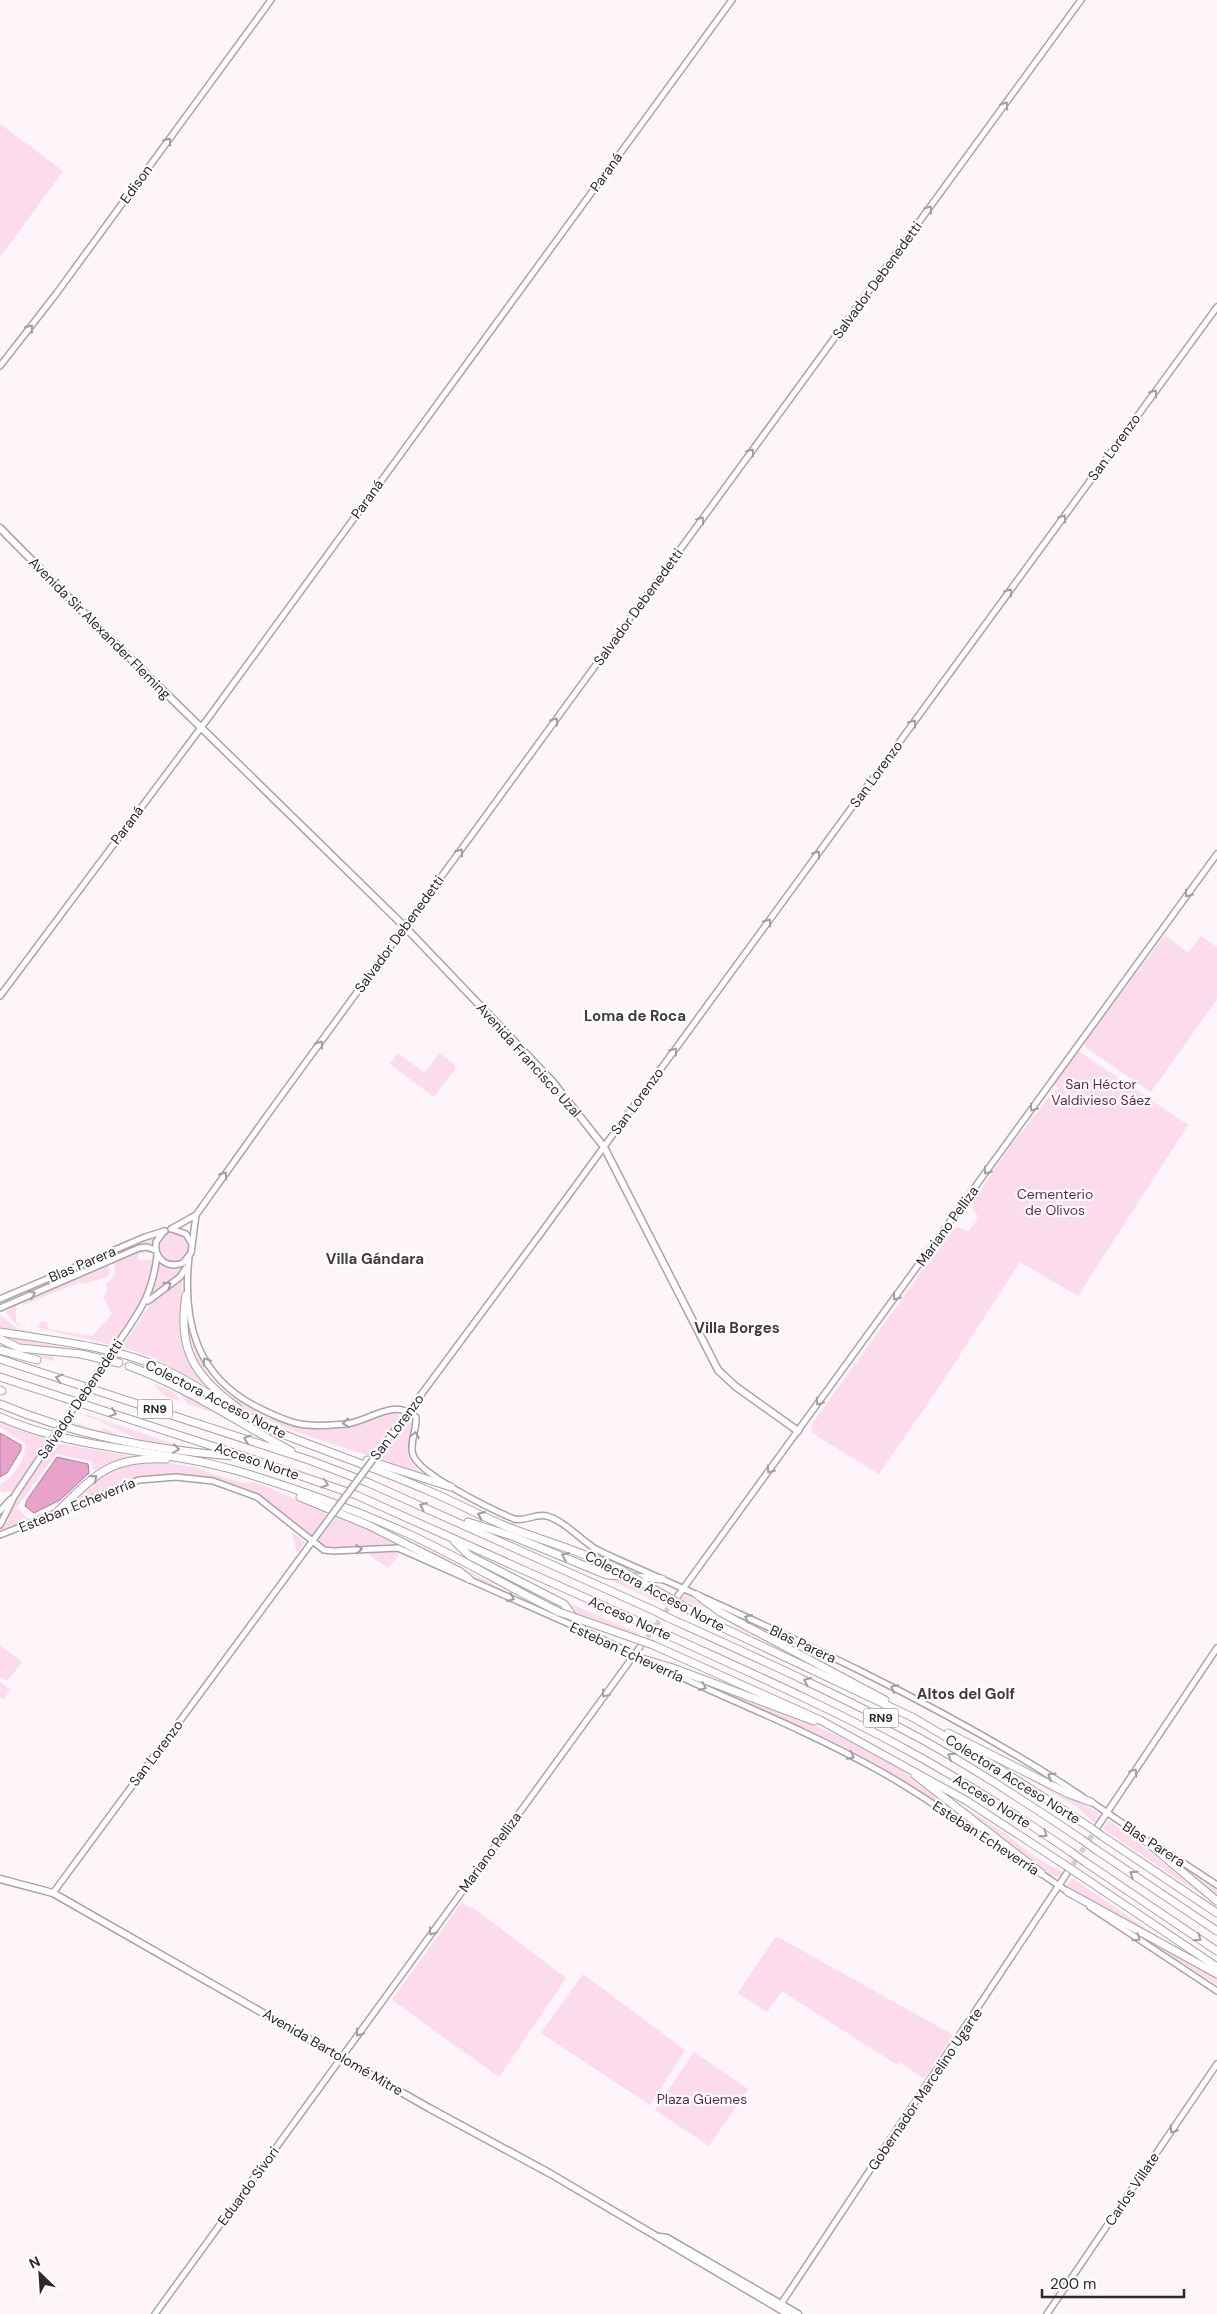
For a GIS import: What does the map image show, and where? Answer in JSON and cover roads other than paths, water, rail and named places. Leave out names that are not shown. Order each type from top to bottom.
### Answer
[{"type":"highway","points":[[186,1295],[184,1308],[185,1334],[194,1366],[216,1391],[257,1422]]},
{"type":"highway","points":[[0,1334],[19,1348],[81,1354],[120,1363]]},
{"type":"highway","name":"Colectora Acceso Norte","points":[[0,1334],[93,1348],[148,1363],[188,1381],[241,1414],[284,1434],[431,1491],[503,1525],[575,1550],[621,1570],[666,1596],[677,1600],[715,1624],[914,1718],[1095,1827],[1102,1836],[1217,1913]]},
{"type":"highway","points":[[0,1350],[37,1360]]},
{"type":"highway","name":"Acceso Norte","points":[[0,1359],[310,1460],[368,1482],[824,1689],[923,1740],[1018,1797],[1217,1931]]},
{"type":"highway","points":[[129,1366],[184,1390],[240,1424],[310,1460]]},
{"type":"highway","name":"Acceso Norte","points":[[0,1376],[356,1495],[794,1693],[907,1750],[986,1796],[1217,1951]]},
{"type":"highway","points":[[0,1404],[52,1423],[106,1439],[206,1454],[246,1457]]},
{"type":"highway","points":[[0,1417],[28,1429],[67,1440],[188,1459],[264,1480],[330,1503],[413,1536],[559,1612],[653,1646],[750,1687],[851,1736],[967,1801],[1217,1967]]},
{"type":"highway","points":[[328,1450],[348,1453],[451,1488]]},
{"type":"highway","points":[[58,1511],[93,1478],[111,1466],[143,1458],[188,1459]]},
{"type":"highway","points":[[264,1480],[368,1525],[459,1571],[469,1579]]},
{"type":"highway","points":[[440,1514],[512,1536],[607,1575],[662,1579]]},
{"type":"highway","points":[[450,1536],[470,1556],[564,1604],[583,1630]]},
{"type":"highway","points":[[697,1595],[720,1612],[874,1693],[914,1718],[967,1741],[1069,1794],[1091,1802]]},
{"type":"highway","points":[[643,1659],[673,1668],[851,1736]]},
{"type":"highway","points":[[893,1759],[1041,1873]]},
{"type":"highway","points":[[1135,1832],[1217,1901]]},
{"type":"highway","points":[[1068,1892],[1217,1974]]},
{"type":"main road","name":"Avenida Sir Alexander Fleming","points":[[0,528],[201,728]]},
{"type":"main road","name":"Avenida Francisco Uzal","points":[[201,728],[405,927],[552,1081],[604,1147],[718,1370],[735,1386],[798,1431]]},
{"type":"main road","name":"Avenida Bartolomé Mitre","points":[[0,1879],[53,1893],[660,2237],[662,2241],[788,2314]]},
{"type":"main road","name":"Avenida Bartolomé Mitre","points":[[778,2309],[798,2314]]},
{"type":"street","name":"Edison","points":[[0,366],[56,294],[271,0]]},
{"type":"street","name":"Paraná","points":[[0,996],[201,728],[732,0]]},
{"type":"street","name":"Salvador Debenedetti","points":[[168,1230],[196,1215],[1081,0]]},
{"type":"street","name":"San Lorenzo","points":[[53,1893],[604,1147],[1217,307]]},
{"type":"street","name":"Mariano Pelliza","points":[[677,1600],[683,1588],[1217,854]]},
{"type":"street","name":"Salvador Debenedetti","points":[[192,1244],[196,1215]]},
{"type":"street","points":[[189,1257],[179,1264],[170,1265],[162,1262],[156,1253],[157,1239],[168,1230],[182,1230],[192,1244],[188,1264],[186,1295],[192,1330],[200,1353],[220,1382],[245,1401],[284,1419],[306,1424],[350,1423],[392,1409],[401,1409],[409,1412]]},
{"type":"street","name":"Blas Parera","points":[[0,1299],[145,1237],[168,1230]]},
{"type":"street","name":"Blas Parera","points":[[0,1308],[140,1248],[146,1247],[156,1253]]},
{"type":"street","name":"Salvador Debenedetti","points":[[0,1525],[15,1495],[51,1440],[146,1303],[154,1278],[156,1253]]},
{"type":"street","name":"Salvador Debenedetti","points":[[146,1303],[180,1277],[188,1264]]},
{"type":"street","name":"Blas Parera","points":[[409,1412],[416,1417],[417,1426],[412,1453],[414,1457],[421,1466],[451,1488],[514,1519],[523,1520],[542,1516],[554,1519],[598,1550],[898,1689],[1004,1746],[1217,1885]]},
{"type":"street","name":"Esteban Echeverría","points":[[0,1535],[144,1478],[176,1477],[204,1479],[261,1499],[324,1550],[398,1548],[583,1630],[813,1737],[880,1771],[1041,1873],[1217,1991]]},
{"type":"street","name":"Salvador Debenedetti","points":[[0,1511],[15,1495]]},
{"type":"street","name":"Mariano Pelliza","points":[[342,2058],[640,1647]]},
{"type":"street","points":[[1095,1827],[1217,1648]]},
{"type":"street","name":"Gobernador Marcelino Ugarte","points":[[778,2309],[1067,1873]]},
{"type":"street","name":"Eduardo Sívori","points":[[154,2314],[342,2058]]},
{"type":"street","name":"Carlos Villate","points":[[1047,2314],[1217,2064]]},
{"type":"tunnel","points":[[643,1643],[675,1599]]},
{"type":"tunnel","points":[[1069,1871],[1096,1829]]},
{"type":"district","name":"Loma de Roca","points":[[635,1016]]},
{"type":"district","name":"Villa Gándara","points":[[375,1259]]},
{"type":"district","name":"Villa Borges","points":[[737,1328]]},
{"type":"district","name":"Altos del Golf","points":[[966,1694]]},
{"type":"park label","name":"San Héctor Valdivieso Sáez","points":[[1101,1092]]},
{"type":"park label","name":"Cementerio de Olivos","points":[[1055,1202]]},
{"type":"park label","name":"Plaza Güemes","points":[[702,2099]]}]
